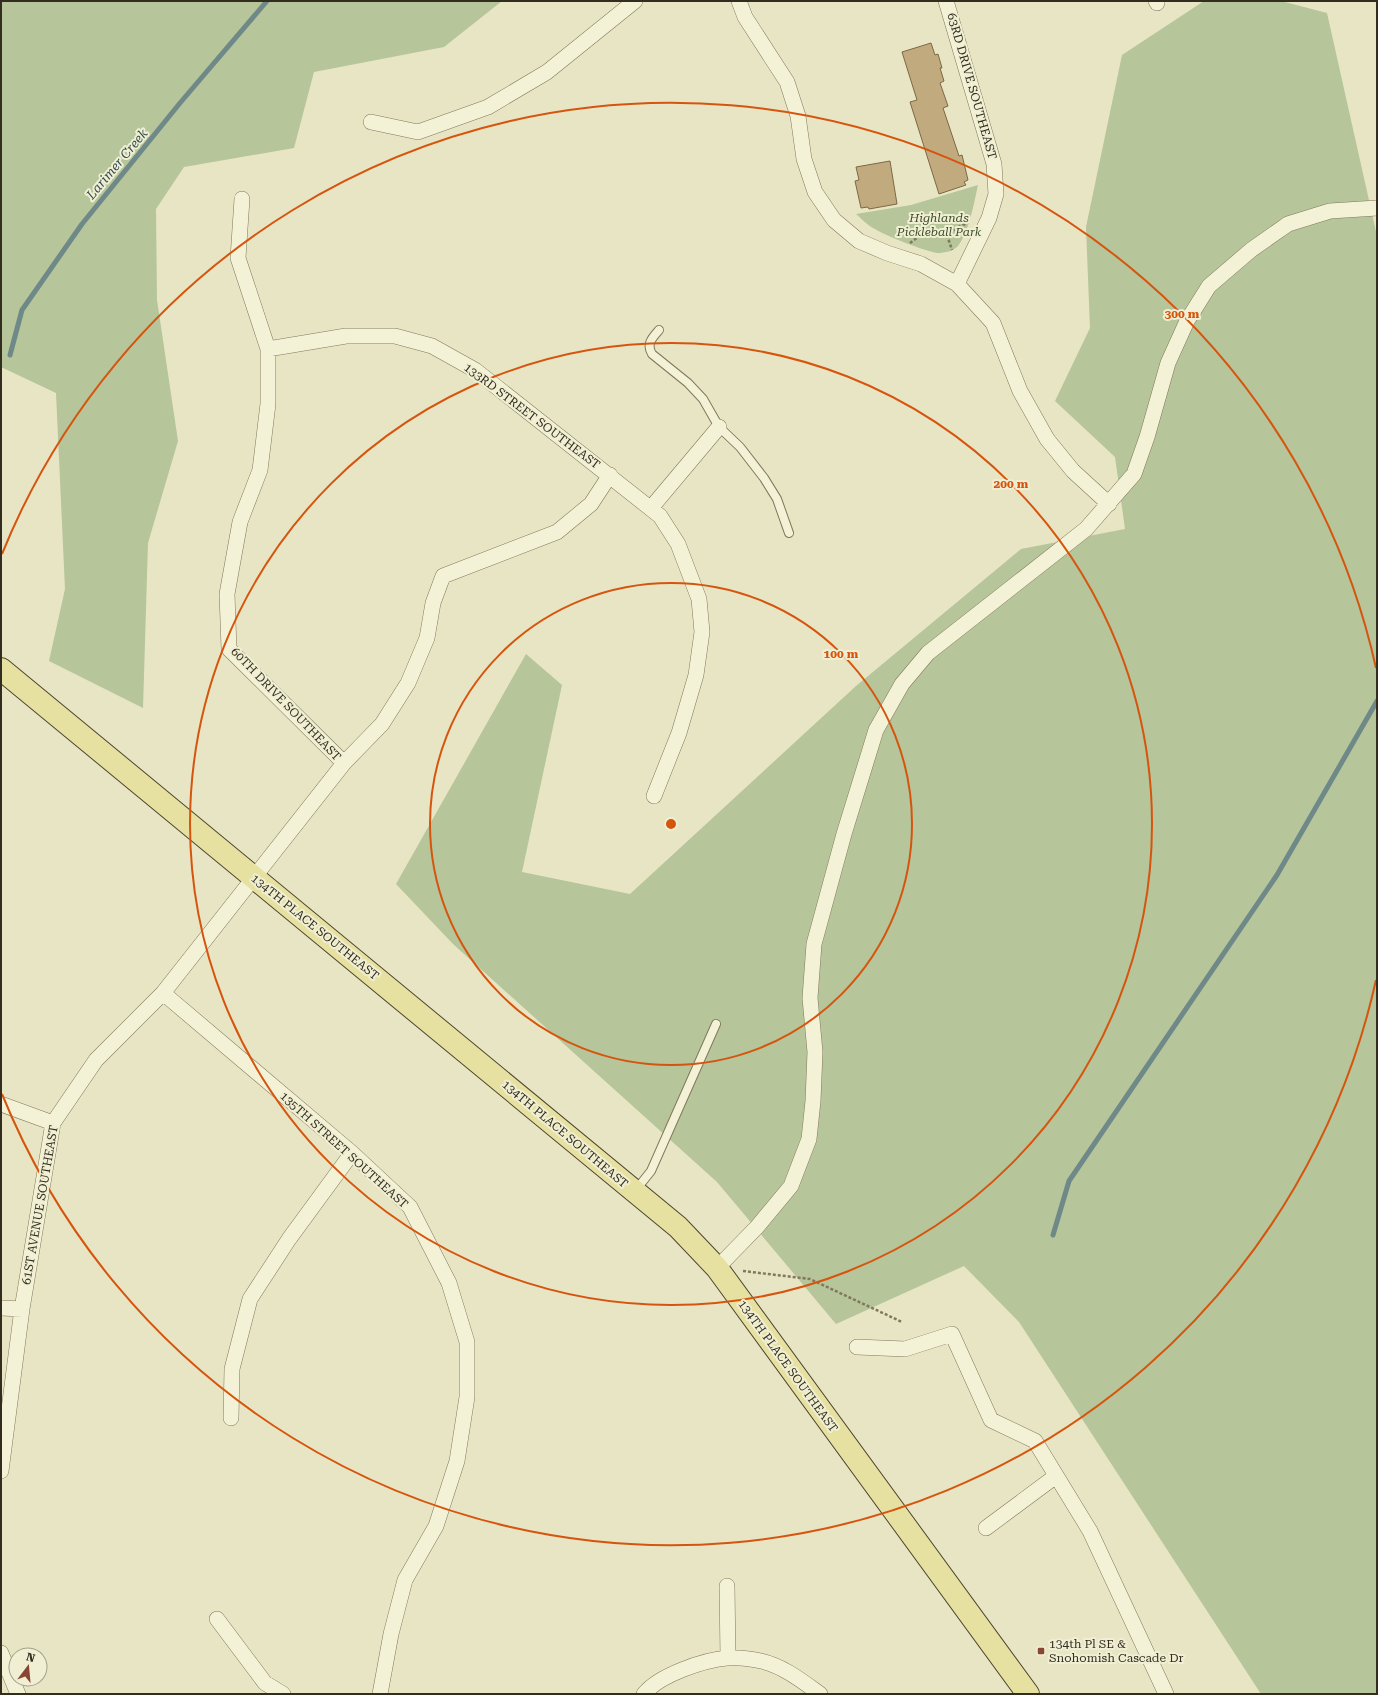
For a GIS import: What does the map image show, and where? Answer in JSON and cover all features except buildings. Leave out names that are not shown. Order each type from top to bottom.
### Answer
[{"type":"main road","name":"134TH PLACE SOUTHEAST","points":[[1,669],[678,1227],[717,1268],[1028,1694]]},
{"type":"street","points":[[371,122],[418,132],[488,107],[547,72],[635,1]]},
{"type":"street","points":[[739,1],[745,17],[787,82],[798,116],[804,159],[815,192],[834,220],[859,241],[887,253],[921,264],[957,284],[994,324],[1020,391],[1047,439],[1073,471],[1109,504]]},
{"type":"street","name":"63RD DRIVE SOUTHEAST","points":[[946,1],[994,164],[996,194],[989,218],[957,284]]},
{"type":"street","name":"60TH DRIVE SOUTHEAST","points":[[242,199],[238,258],[268,349],[268,404],[260,470],[240,522],[227,594],[229,648],[344,763]]},
{"type":"street","points":[[717,1268],[757,1227],[791,1186],[809,1139],[813,1101],[815,1052],[810,998],[814,944],[844,834],[876,730],[902,684],[928,653],[1086,529],[1134,474],[1147,437],[1168,363],[1187,321],[1209,286],[1251,250],[1288,224],[1330,211],[1377,208]]},
{"type":"street","name":"133RD STREET SOUTHEAST","points":[[268,349],[346,336],[395,336],[432,346],[475,370],[610,475],[660,516],[678,544],[699,599],[702,632],[696,675],[679,733],[654,796]]},
{"type":"street","points":[[651,508],[719,427]]},
{"type":"street","name":"61ST AVENUE SOUTHEAST","points":[[1,1471],[22,1309],[53,1123],[96,1060],[163,993],[344,763],[382,724],[408,683],[427,638],[433,604],[443,576],[557,532],[591,504],[610,475]]},
{"type":"street","name":"135TH STREET SOUTHEAST","points":[[163,993],[352,1153],[410,1207],[450,1283],[467,1342],[466,1397],[457,1461],[436,1526],[405,1580],[391,1634],[380,1694]]},
{"type":"street","points":[[1,1104],[53,1123]]},
{"type":"street","points":[[230,1418],[232,1369],[250,1299],[289,1239],[352,1153]]},
{"type":"street","points":[[1,1308],[22,1309]]},
{"type":"street","points":[[857,1347],[906,1349],[952,1334],[991,1420],[1035,1441],[1090,1531],[1166,1694]]},
{"type":"street","points":[[986,1528],[1056,1476]]},
{"type":"street","points":[[726,1586],[728,1658]]},
{"type":"street","points":[[217,1619],[265,1683],[283,1694]]},
{"type":"street","points":[[1,1653],[18,1694]]},
{"type":"street","points":[[644,1694],[649,1688],[682,1669],[728,1658],[761,1661],[792,1674],[820,1694]]},
{"type":"lane","points":[[659,330],[650,342],[650,350],[652,354],[688,383],[703,399],[719,427],[740,447],[764,478],[777,499],[789,533]]},
{"type":"lane","points":[[635,1191],[651,1171],[716,1024]]},
{"type":"path","points":[[960,214],[963,224],[967,226]]},
{"type":"path","points":[[924,227],[926,232],[929,234],[947,235],[963,224]]},
{"type":"path","points":[[910,243],[926,232]]},
{"type":"path","points":[[947,235],[952,250]]},
{"type":"path","points":[[717,1268],[810,1279],[902,1322]]},
{"type":"green space","points":[[1,1],[502,1],[444,47],[314,72],[294,148],[184,167],[156,209],[157,300],[178,441],[148,543],[143,708],[49,661],[65,589],[56,393],[1,367]]},
{"type":"green space","points":[[1204,1],[1281,1],[1327,13],[1377,236],[1377,1694],[1261,1694],[1019,1322],[964,1266],[836,1324],[717,1182],[453,944],[396,884],[526,654],[562,685],[522,872],[630,894],[856,686],[1021,549],[1125,529],[1115,457],[1055,401],[1090,328],[1086,227],[1122,55]]},
{"type":"green space","name":"Highlands Pickleball Park","points":[[978,185],[971,217],[962,240],[954,249],[946,252],[938,253],[916,247],[880,232],[872,228],[856,214],[911,205]]},
{"type":"waterway","name":"Larimer Creek","points":[[10,355],[22,310],[82,224],[180,103],[267,1]]},
{"type":"waterway","points":[[1053,1235],[1069,1181],[1277,875],[1377,701]]},
{"type":"place","name":"134th Pl SE & Snohomish Cascade Dr","points":[[1041,1651]]}]
